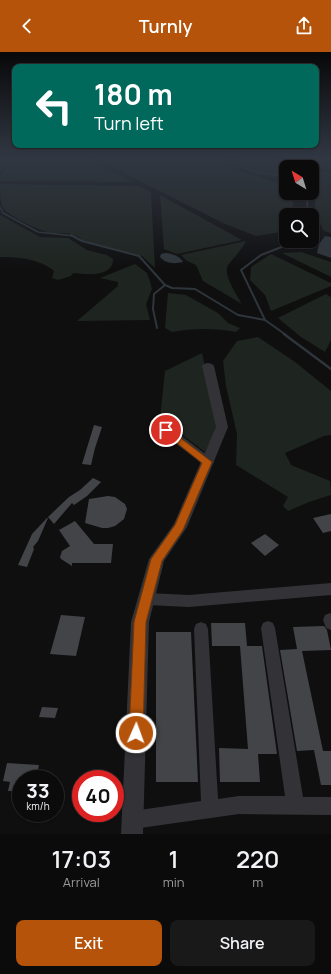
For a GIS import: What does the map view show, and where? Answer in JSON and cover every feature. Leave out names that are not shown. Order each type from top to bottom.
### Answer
[{"type":"street","points":[[208,366],[222,427],[180,527],[157,559],[140,622],[132,827],[210,809],[238,805],[331,806]]},
{"type":"street","points":[[166,430],[208,462]]},
{"type":"street","points":[[147,599],[189,601],[331,589]]},
{"type":"street","points":[[268,628],[295,806]]},
{"type":"street","points":[[201,629],[210,809]]},
{"type":"shaded area","points":[[1,194],[151,194],[155,268],[142,256],[83,241],[73,234],[52,233],[33,227],[6,211],[3,208]]},
{"type":"shaded area","points":[[166,194],[279,194],[279,200],[292,200],[294,208],[279,208],[279,232],[256,236],[223,223]]},
{"type":"shaded area","points":[[319,194],[331,194],[331,233],[324,231],[319,222],[319,208],[315,208],[315,200],[319,200]]},
{"type":"shaded area","points":[[160,195],[242,240],[177,254],[164,249]]},
{"type":"shaded area","points":[[0,215],[40,237],[68,238],[87,250],[107,255],[113,259],[112,265],[109,269],[98,274],[73,273],[71,276],[58,280],[52,278],[54,271],[36,261],[21,258],[0,257]]},
{"type":"shaded area","points":[[325,236],[331,237],[331,258],[317,253],[319,244]]},
{"type":"shaded area","points":[[246,241],[227,268],[228,278],[242,304],[203,281],[196,265],[187,261],[181,255]]},
{"type":"shaded area","points":[[301,252],[331,262],[331,277],[282,253]]},
{"type":"shaded area","points":[[165,253],[175,255],[183,262],[174,263],[165,261],[160,257],[161,254]]},
{"type":"shaded area","points":[[271,254],[331,283],[331,286],[271,311],[265,295],[250,280],[251,267]]},
{"type":"shaded area","points":[[135,264],[147,273],[150,281],[152,289],[146,304],[150,320],[77,321],[118,286],[118,282],[100,278]]},
{"type":"shaded area","points":[[168,293],[186,295],[218,313],[228,323],[240,328],[236,332],[204,329],[172,332],[165,328]]},
{"type":"shaded area","points":[[326,294],[331,297],[331,340],[325,352],[301,337],[278,318]]},
{"type":"shaded area","points":[[258,337],[295,362],[331,391],[331,435],[324,436],[285,453],[291,465],[330,481],[331,495],[288,511],[283,506],[288,497],[236,465],[237,434],[226,386],[223,361],[237,341]]},
{"type":"shaded area","points":[[202,353],[218,425],[205,452],[160,418],[165,371]]},
{"type":"building","points":[[94,425],[102,427],[91,465],[82,464]]},
{"type":"building","points":[[93,478],[101,482],[87,496],[74,505],[72,503],[54,524],[48,517],[69,497],[80,490]]},
{"type":"building","points":[[108,496],[115,497],[125,504],[127,509],[124,519],[115,526],[108,528],[102,528],[85,523],[89,499]]},
{"type":"building","points":[[331,514],[331,531],[323,533],[313,518]]},
{"type":"building","points":[[47,518],[38,541],[33,547],[34,549],[27,567],[18,565],[32,534]]},
{"type":"building","points":[[75,521],[94,544],[113,544],[111,563],[72,563],[72,566],[61,559],[60,557],[62,551],[70,546],[59,530]]},
{"type":"building","points":[[265,534],[279,545],[265,556],[251,543]]},
{"type":"building","points":[[61,615],[85,617],[76,656],[50,654]]},
{"type":"building","points":[[211,623],[245,623],[247,646],[262,646],[277,754],[258,754],[260,782],[220,782],[219,748],[248,749],[240,646],[212,646]]},
{"type":"building","points":[[324,626],[327,630],[331,650],[302,651],[323,751],[331,751],[331,785],[321,785],[314,750],[297,751],[280,650],[297,649],[293,627]]},
{"type":"building","points":[[156,632],[191,632],[198,782],[156,782]]},
{"type":"building","points":[[42,707],[58,708],[55,718],[39,717]]},
{"type":"building","points":[[7,763],[39,765],[38,770],[12,770],[12,791],[8,791],[10,782],[3,781]]},
{"type":"waterway","points":[[307,208],[308,200]]},
{"type":"waterway","points":[[0,207],[3,213],[38,232],[73,236]]},
{"type":"waterway","points":[[73,236],[82,241],[139,256],[165,285]]},
{"type":"waterway","points":[[265,320],[241,270],[261,255],[279,248]]},
{"type":"waterway","points":[[157,328],[153,309],[154,294],[165,285]]},
{"type":"waterway","points":[[165,285],[172,288],[195,289],[238,315],[265,320]]},
{"type":"waterway","points":[[265,320],[286,335]]},
{"type":"waterway","points":[[284,334],[331,369]]},
{"type":"route","points":[[136,733],[140,622],[157,559],[180,527],[208,462],[166,430]]}]
